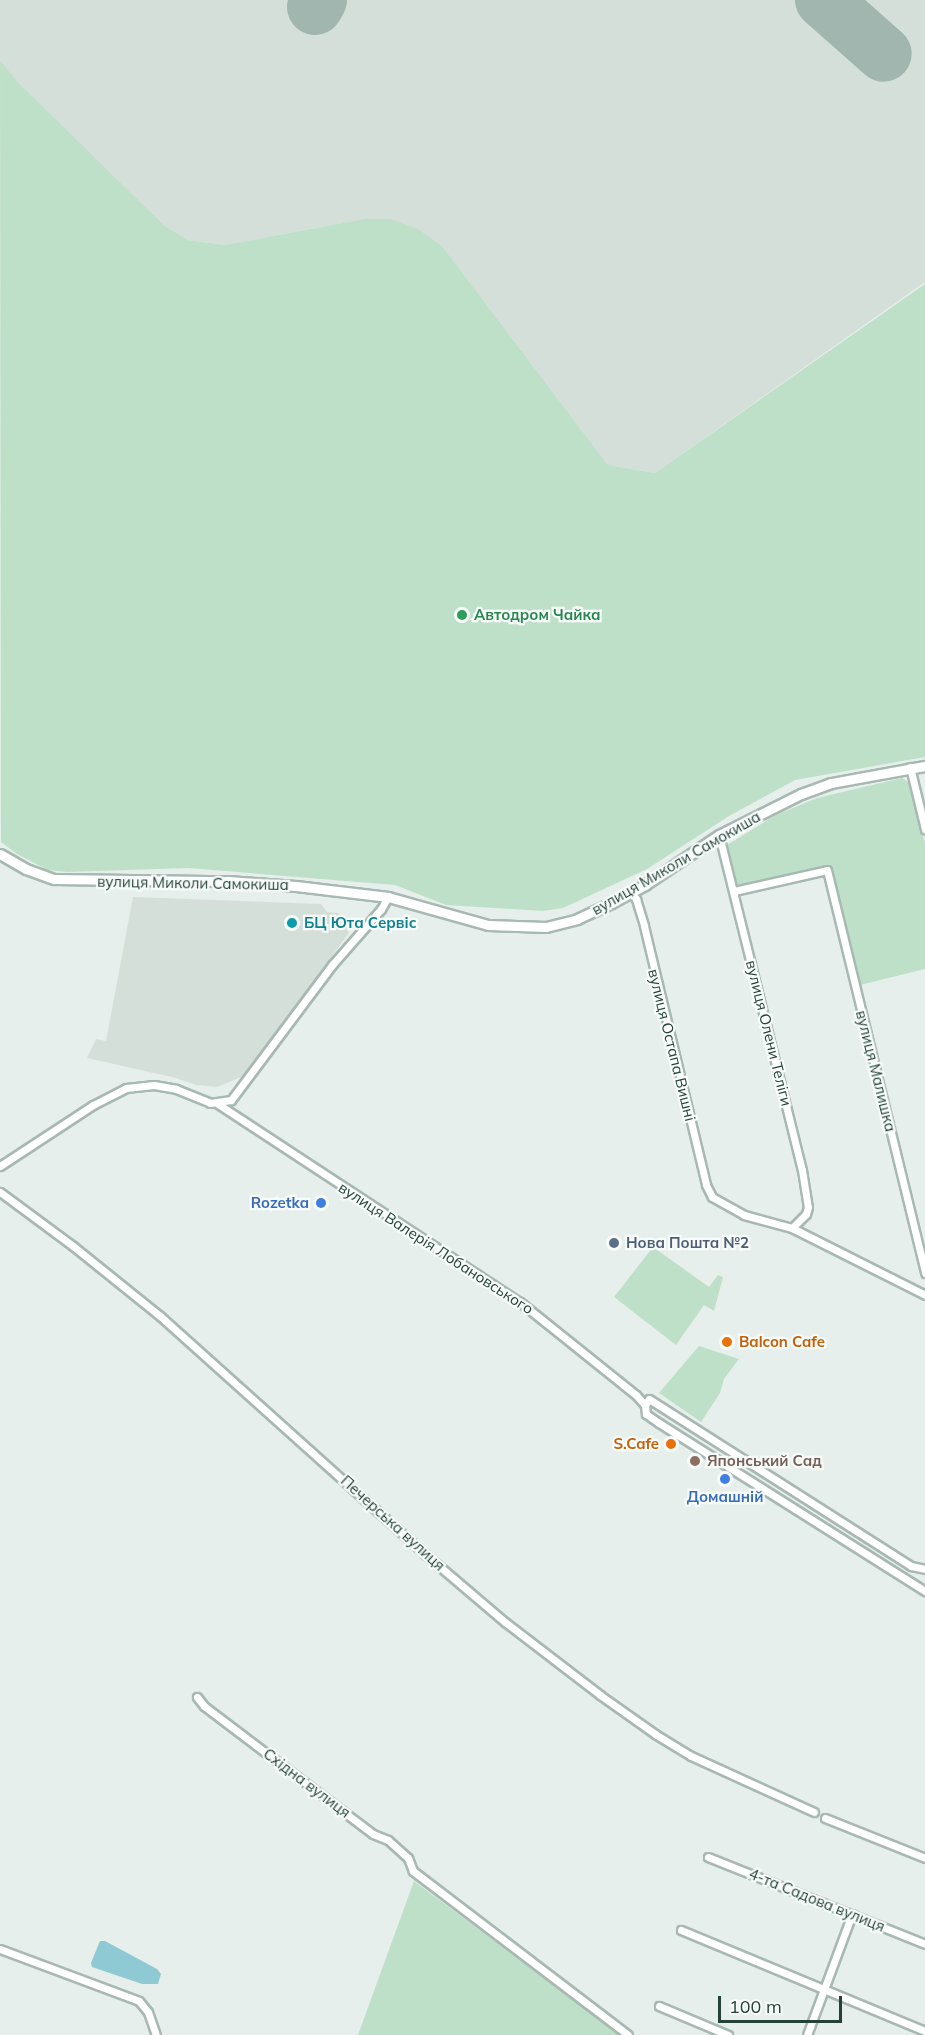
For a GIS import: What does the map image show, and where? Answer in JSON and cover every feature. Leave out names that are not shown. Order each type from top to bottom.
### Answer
[{"type":"street","name":"вулиця Миколи Самокиша","points":[[0,854],[39,874],[67,880],[250,882],[388,897],[488,925],[546,927],[577,919],[631,892],[719,835],[774,806],[831,783],[925,766]]},
{"type":"street","points":[[910,767],[925,829]]},
{"type":"street","name":"вулиця Олени Теліги","points":[[719,835],[807,1199],[806,1214],[792,1228]]},
{"type":"street","name":"вулиця Малишка","points":[[734,891],[826,870],[925,1273]]},
{"type":"street","name":"вулиця Остапа Вишні","points":[[631,892],[636,899],[641,917],[706,1185],[712,1197],[744,1215],[792,1228]]},
{"type":"street","points":[[218,1104],[231,1100],[242,1088],[332,966],[381,909],[388,897]]},
{"type":"street","name":"вулиця Валерія Лобановського","points":[[0,1166],[93,1105],[126,1088],[145,1084],[164,1086],[218,1104],[520,1302],[645,1405],[646,1414],[659,1423],[925,1591]]},
{"type":"street","name":"Печерська вулиця","points":[[0,1192],[73,1246],[160,1316],[425,1554],[505,1622],[600,1695],[691,1756],[814,1812]]},
{"type":"street","points":[[792,1228],[925,1295]]},
{"type":"street","name":"вулиця Валерія Лобановського","points":[[645,1405],[649,1400],[912,1566],[925,1569]]},
{"type":"street","name":"Східна вулиця","points":[[197,1697],[204,1706],[373,1834],[388,1840],[408,1857],[413,1871],[628,2035]]},
{"type":"street","points":[[825,1818],[925,1858]]},
{"type":"street","name":"4-та Садова вулиця","points":[[708,1857],[925,1944]]},
{"type":"street","points":[[807,2035],[852,1914]]},
{"type":"street","points":[[681,1930],[925,2031]]},
{"type":"street","points":[[0,1949],[139,2001],[148,2012],[156,2035]]},
{"type":"street","points":[[659,2006],[728,2035]]},
{"type":"shaded area","points":[[0,0],[925,0],[925,282],[655,473],[608,465],[443,247],[364,219],[225,245],[188,240],[165,226],[19,83],[0,60]]},
{"type":"shaded area","points":[[133,897],[321,904],[327,912],[350,918],[348,934],[246,1075],[217,1087],[196,1085],[176,1078],[87,1058],[96,1039],[106,1041]]},
{"type":"green space","name":"Автодром Чайка","points":[[0,60],[19,83],[165,226],[188,240],[225,245],[364,219],[391,219],[418,229],[443,247],[608,465],[655,473],[925,284],[925,757],[795,780],[729,816],[647,869],[563,908],[543,911],[446,905],[395,885],[188,868],[67,872],[48,870],[17,854],[1,842]]},
{"type":"green space","points":[[902,778],[908,782],[925,843],[925,969],[860,985],[829,866],[740,887],[734,884],[726,854],[727,845],[776,815],[817,798]]},
{"type":"green space","points":[[653,1247],[709,1287],[718,1275],[723,1277],[714,1311],[704,1305],[676,1345],[614,1297]]},
{"type":"green space","points":[[699,1346],[739,1359],[724,1379],[720,1393],[701,1422],[659,1393]]},
{"type":"green space","points":[[414,1881],[620,2035],[358,2035]]},
{"type":"water","points":[[100,1941],[105,1941],[157,1969],[161,1974],[158,1984],[142,1984],[92,1967],[91,1963]]},
{"type":"runway","points":[[315,7],[319,0]]},
{"type":"runway","points":[[823,0],[884,54]]},
{"type":"place","name":"Автодром Чайка","points":[[462,615]]},
{"type":"place","name":"БЦ Юта Сервіс","points":[[292,923]]},
{"type":"place","name":"Rozetka","points":[[321,1203]]},
{"type":"place","name":"Нова Пошта №2","points":[[614,1243]]},
{"type":"place","name":"Balcon Cafe","points":[[727,1342]]},
{"type":"place","name":"S.Cafe","points":[[671,1444]]},
{"type":"place","name":"Японський Сад","points":[[695,1461]]},
{"type":"place","name":"Домашній","points":[[725,1479]]}]
